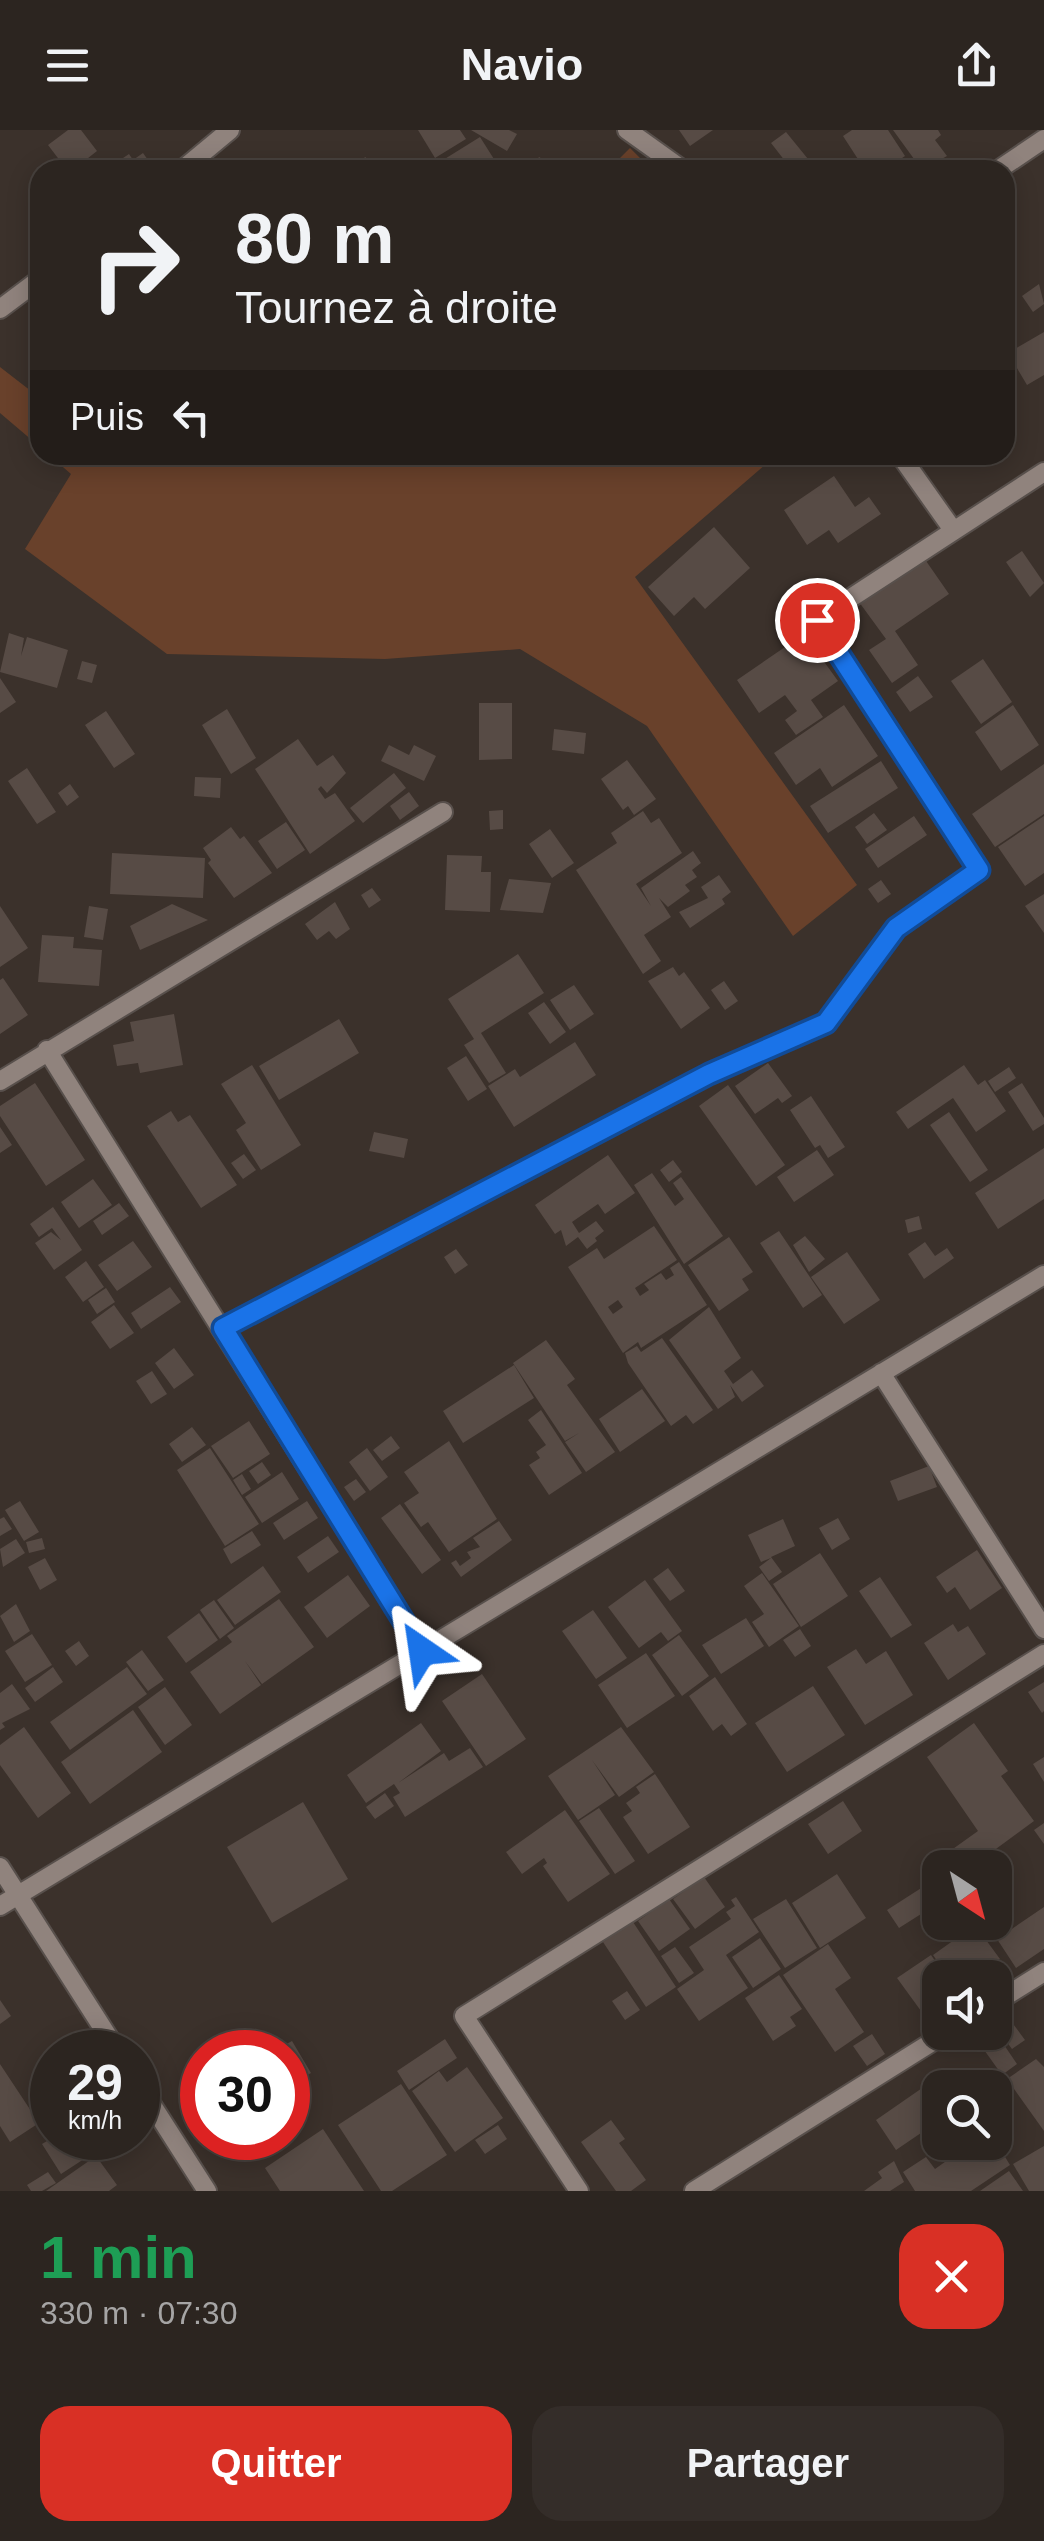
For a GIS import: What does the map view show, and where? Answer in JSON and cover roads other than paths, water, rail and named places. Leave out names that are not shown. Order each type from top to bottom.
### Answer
[{"type":"street","points":[[194,160],[230,130]]},
{"type":"street","points":[[627,130],[670,160]]},
{"type":"street","points":[[1013,160],[1044,139]]},
{"type":"street","points":[[0,309],[30,286]]},
{"type":"street","points":[[907,465],[953,530]]},
{"type":"street","points":[[223,1328],[709,1074],[826,1023],[896,928],[979,870],[817,620],[1044,472]]},
{"type":"street","points":[[0,1080],[443,812]]},
{"type":"street","points":[[47,1050],[422,1651]]},
{"type":"street","points":[[0,1906],[1044,1275]]},
{"type":"street","points":[[881,1373],[1044,1629]]},
{"type":"street","points":[[579,2191],[464,2016],[1044,1654]]},
{"type":"street","points":[[0,1867],[104,2030]]},
{"type":"street","points":[[1012,1992],[1044,1972]]},
{"type":"street","points":[[694,2191],[922,2048]]},
{"type":"street","points":[[160,2118],[207,2191]]}]
